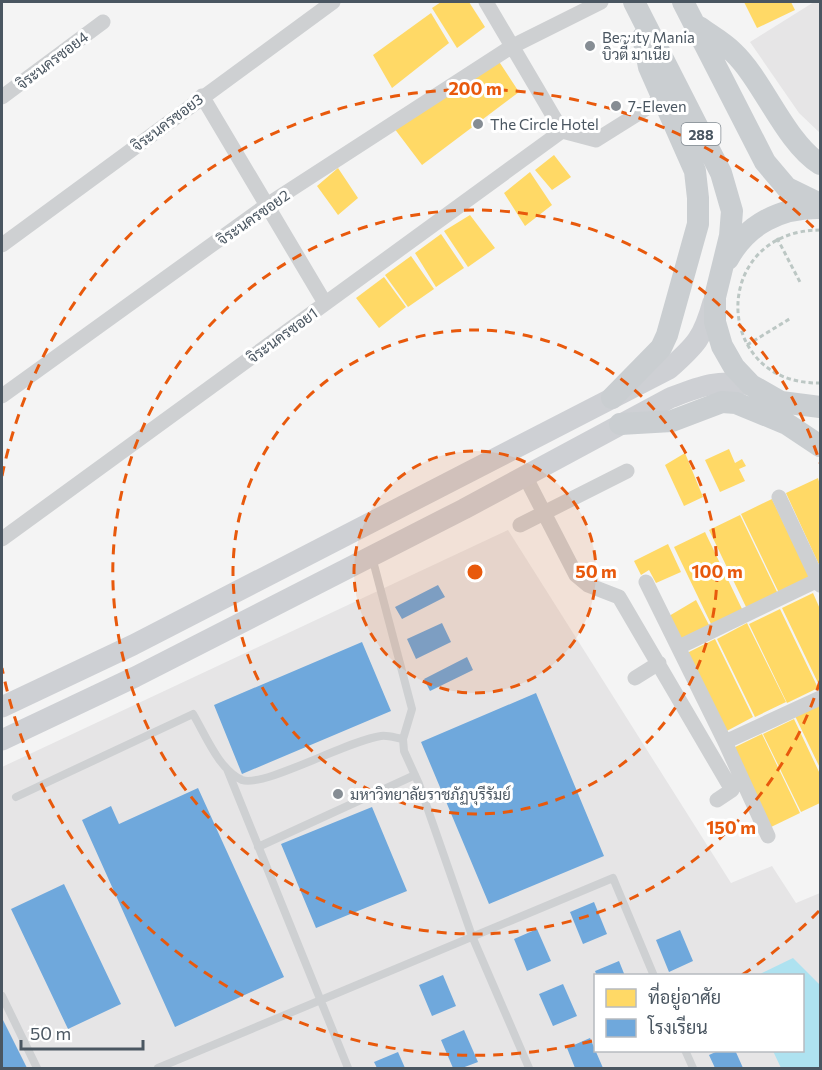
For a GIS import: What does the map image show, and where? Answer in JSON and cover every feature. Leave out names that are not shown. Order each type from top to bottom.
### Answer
[{"type":"main road","name":"288","points":[[683,2],[765,162],[787,188],[820,206]]},
{"type":"main road","name":"288","points":[[635,4],[721,173],[732,210],[730,236],[721,271]]},
{"type":"main road","points":[[612,398],[664,342],[698,224],[695,171],[649,67],[635,4]]},
{"type":"main road","points":[[695,25],[734,52],[812,159],[820,164]]},
{"type":"main road","points":[[2,706],[133,645],[669,369],[693,348],[705,330],[721,271],[734,247],[753,228],[776,214],[820,206]]},
{"type":"main road","points":[[715,297],[715,322],[722,345],[734,367],[751,385],[781,402],[819,408]]},
{"type":"main road","points":[[2,740],[135,676],[372,556],[620,424],[705,384],[729,381],[751,385]]},
{"type":"main road","points":[[620,424],[672,421],[722,402],[736,403],[787,424],[820,446]]},
{"type":"street","name":"จิระนครซอย3","points":[[2,245],[333,2]]},
{"type":"street","points":[[486,2],[562,131],[596,140],[663,98]]},
{"type":"street","name":"จิระนครซอย2","points":[[2,396],[267,205],[511,47],[600,2]]},
{"type":"street","name":"จิระนครซอย4","points":[[2,97],[103,22]]},
{"type":"street","points":[[202,96],[325,303]]},
{"type":"street","name":"จิระนครซอย1","points":[[2,539],[562,131]]},
{"type":"street","points":[[520,525],[627,471]]},
{"type":"street","points":[[525,476],[576,575],[588,585],[619,597],[659,663],[732,790],[717,800]]},
{"type":"street","points":[[680,647],[819,583],[779,497]]},
{"type":"street","points":[[646,582],[680,647],[768,836]]},
{"type":"street","points":[[634,678],[659,663]]},
{"type":"street","points":[[725,742],[820,698]]},
{"type":"lane","points":[[372,556],[412,709],[403,739],[404,751],[415,775],[472,936],[529,1068]]},
{"type":"lane","points":[[16,797],[193,714],[227,768],[319,1002],[348,1068]]},
{"type":"lane","points":[[227,768],[243,780],[261,781],[323,754],[367,740],[382,736],[403,739]]},
{"type":"lane","points":[[258,847],[415,775]]},
{"type":"lane","points":[[158,1068],[613,878],[654,974]]},
{"type":"lane","points":[[2,996],[37,1068]]},
{"type":"lane","points":[[686,1052],[693,1068]]},
{"type":"path","points":[[820,230],[801,230],[777,238],[758,253],[741,282],[737,298],[738,322],[747,345],[762,364],[781,377],[804,383],[820,383]]},
{"type":"path","points":[[777,238],[801,284]]},
{"type":"path","points":[[747,345],[791,318]]},
{"type":"shaded area","points":[[814,2],[820,2],[820,133],[799,113],[750,42]]},
{"type":"shaded area","name":"มหาวิทยาลัยราชภัฏบุรีรัมย์","points":[[508,530],[731,883],[772,866],[796,903],[820,893],[820,1068],[2,1068],[2,767]]},
{"type":"water","points":[[793,958],[820,985],[820,1068],[781,1068],[773,1052],[804,1052],[804,974],[760,974]]},
{"type":"building: ที่อยู่อาศัย","points":[[441,2],[469,2],[485,27],[457,48],[432,8]]},
{"type":"building: ที่อยู่อาศัย","points":[[744,2],[791,2],[795,10],[757,28]]},
{"type":"building: ที่อยู่อาศัย","points":[[431,13],[449,43],[392,88],[373,55]]},
{"type":"building: ที่อยู่อาศัย","points":[[498,60],[519,92],[422,165],[394,128]]},
{"type":"building: ที่อยู่อาศัย","points":[[554,155],[571,177],[552,190],[535,170]]},
{"type":"building: ที่อยู่อาศัย","points":[[338,168],[358,198],[338,215],[317,186]]},
{"type":"building: ที่อยู่อาศัย","points":[[530,172],[552,205],[525,226],[504,193]]},
{"type":"building: ที่อยู่อาศัย","points":[[470,215],[495,248],[468,267],[444,231]]},
{"type":"building: ที่อยู่อาศัย","points":[[441,234],[464,268],[436,287],[415,253]]},
{"type":"building: ที่อยู่อาศัย","points":[[411,256],[434,289],[408,307],[385,275]]},
{"type":"building: ที่อยู่อาศัย","points":[[384,277],[406,307],[379,328],[356,298]]},
{"type":"building: ที่อยู่อาศัย","points":[[729,449],[735,463],[742,459],[746,466],[739,469],[745,481],[720,492],[705,460]]},
{"type":"building: ที่อยู่อาศัย","points":[[685,453],[703,497],[684,506],[665,465]]},
{"type":"building: ที่อยู่อาศัย","points":[[818,478],[820,485],[820,567],[786,493]]},
{"type":"building: ที่อยู่อาศัย","points":[[772,499],[810,578],[779,593],[741,514]]},
{"type":"building: ที่อยู่อาศัย","points":[[740,515],[778,594],[747,609],[709,530]]},
{"type":"building: ที่อยู่อาศัย","points":[[705,532],[743,611],[712,626],[674,547]]},
{"type":"building: ที่อยู่อาศัย","points":[[668,544],[681,572],[656,583],[649,570],[641,575],[634,561]]},
{"type":"building: ที่อยู่อาศัย","points":[[813,593],[820,609],[820,687],[782,608]]},
{"type":"building: ที่อยู่อาศัย","points":[[696,600],[709,625],[680,639],[669,616]]},
{"type":"building: ที่อยู่อาศัย","points":[[780,609],[818,688],[787,703],[749,624]]},
{"type":"building: ที่อยู่อาศัย","points":[[747,623],[786,702],[755,717],[717,639]]},
{"type":"building: ที่อยู่อาศัย","points":[[715,639],[753,717],[723,733],[685,654]]},
{"type":"building: ที่อยู่อาศัย","points":[[820,703],[820,768],[795,716]]},
{"type":"building: ที่อยู่อาศัย","points":[[794,719],[820,774],[820,803],[801,812],[763,734]]},
{"type":"building: ที่อยู่อาศัย","points":[[762,734],[800,813],[769,828],[731,749]]},
{"type":"building: โรงเรียน","points":[[438,585],[445,597],[402,619],[395,607]]},
{"type":"building: โรงเรียน","points":[[442,623],[451,642],[416,659],[407,639]]},
{"type":"building: โรงเรียน","points":[[362,642],[391,711],[242,774],[214,705]]},
{"type":"building: โรงเรียน","points":[[467,657],[473,670],[430,691],[424,679]]},
{"type":"building: โรงเรียน","points":[[536,693],[604,856],[489,904],[421,742]]},
{"type":"building: โรงเรียน","points":[[198,788],[284,977],[175,1027],[82,820],[111,806],[119,824]]},
{"type":"building: โรงเรียน","points":[[372,807],[407,891],[316,928],[281,844]]},
{"type":"building: โรงเรียน","points":[[64,884],[121,1004],[68,1029],[11,909]]},
{"type":"building: โรงเรียน","points":[[594,902],[607,934],[583,944],[570,912]]},
{"type":"building: โรงเรียน","points":[[537,929],[551,961],[527,971],[514,939]]},
{"type":"building: โรงเรียน","points":[[680,930],[693,961],[669,972],[656,940]]},
{"type":"building: โรงเรียน","points":[[619,961],[624,974],[596,974],[595,971]]},
{"type":"building: โรงเรียน","points":[[443,975],[456,1006],[432,1016],[419,985]]},
{"type":"building: โรงเรียน","points":[[563,984],[577,1016],[553,1026],[539,994]]},
{"type":"building: โรงเรียน","points":[[2,1018],[27,1068],[2,1068]]},
{"type":"building: โรงเรียน","points":[[464,1030],[478,1062],[462,1068],[453,1068],[441,1040]]},
{"type":"building: โรงเรียน","points":[[590,1038],[594,1052],[596,1052],[603,1068],[575,1068],[567,1048]]},
{"type":"building: โรงเรียน","points":[[398,1052],[405,1068],[377,1068],[374,1062]]},
{"type":"building: โรงเรียน","points":[[716,1052],[736,1052],[743,1068],[715,1068],[709,1055]]},
{"type":"place","name":"Beauty Mania บิวตี้ มาเนีย","points":[[590,46]]},
{"type":"place","name":"7-Eleven","points":[[616,106]]},
{"type":"place","name":"The Circle Hotel","points":[[478,124]]},
{"type":"place","name":"มหาวิทยาลัยราชภัฏบุรีรัมย์","points":[[338,794]]}]
